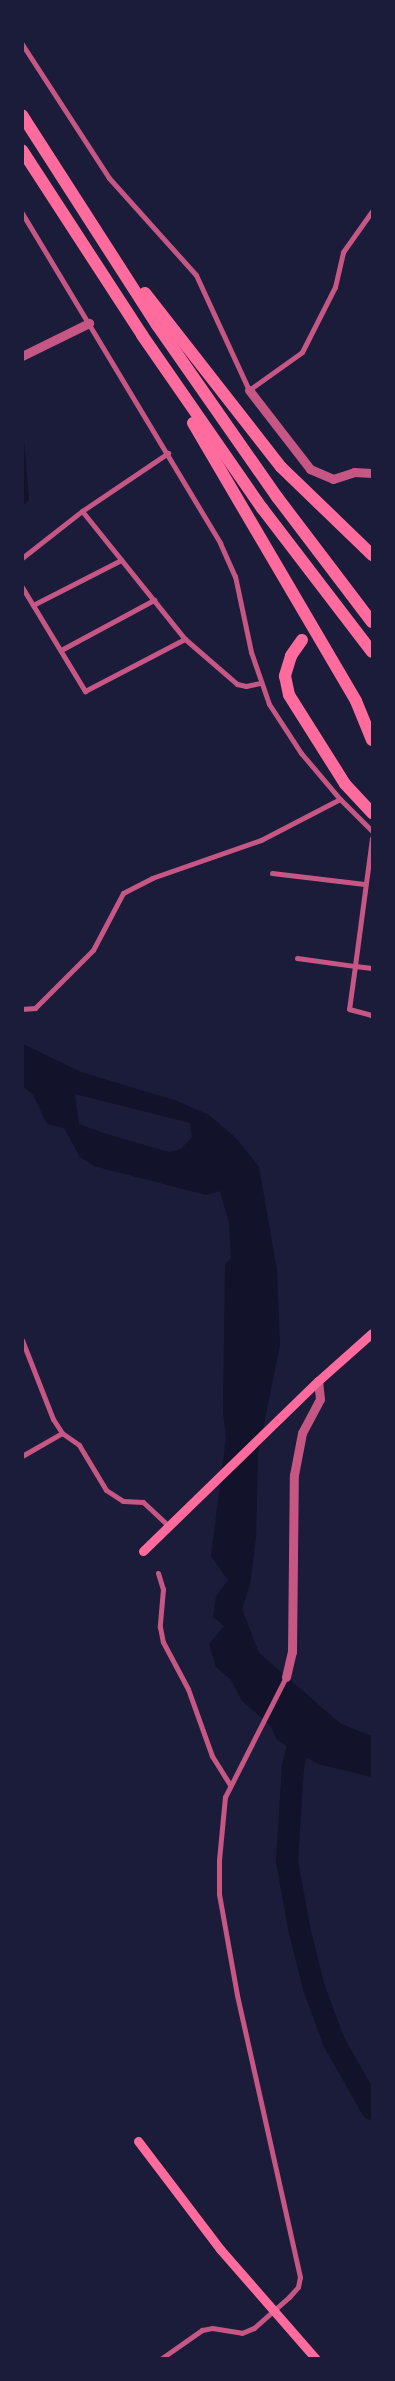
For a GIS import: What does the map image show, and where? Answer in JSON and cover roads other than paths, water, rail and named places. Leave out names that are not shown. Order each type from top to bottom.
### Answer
[{"type":"highway","points":[[22,115],[88,220],[272,488],[372,622]]},
{"type":"highway","points":[[22,150],[142,335],[262,508],[372,652]]},
{"type":"highway","points":[[88,220],[282,467],[372,555]]},
{"type":"highway","points":[[142,335],[356,700],[372,740]]},
{"type":"highway","points":[[302,640],[291,656],[285,676],[289,695],[345,784],[372,813]]},
{"type":"main road","points":[[143,1551],[300,1398],[372,1334]]},
{"type":"main road","points":[[138,2141],[220,2249],[315,2358]]},
{"type":"street","points":[[22,44],[109,178],[196,275],[249,390],[310,469],[333,479],[354,472],[372,473]]},
{"type":"street","points":[[249,390],[302,352],[335,287],[343,252],[372,211]]},
{"type":"street","points":[[22,213],[220,542],[235,576],[260,683],[269,704],[301,753],[340,799],[372,831]]},
{"type":"street","points":[[22,356],[89,323]]},
{"type":"street","points":[[22,558],[82,511],[168,453]]},
{"type":"street","points":[[82,511],[186,639],[237,684],[260,683]]},
{"type":"street","points":[[33,605],[122,560]]},
{"type":"street","points":[[22,587],[85,691],[186,639]]},
{"type":"street","points":[[61,650],[154,600]]},
{"type":"street","points":[[22,1009],[35,1008],[93,950],[123,893],[152,878],[261,840],[340,799]]},
{"type":"street","points":[[372,838],[364,884],[349,1009],[372,1015]]},
{"type":"street","points":[[272,873],[364,884]]},
{"type":"street","points":[[297,958],[372,968]]},
{"type":"street","points":[[22,1340],[24,1352],[53,1419],[62,1433],[79,1445],[106,1490],[115,1498],[142,1502],[173,1522]]},
{"type":"street","points":[[162,2358],[202,2330],[212,2328],[242,2333],[254,2328],[298,2287],[300,2277],[223,1922],[219,1860],[221,1818],[230,1786],[286,1676],[292,1652],[294,1475],[302,1433],[320,1398],[318,1381]]},
{"type":"street","points":[[22,1456],[62,1433]]},
{"type":"street","points":[[158,1572],[163,1588],[160,1627],[164,1642],[188,1689],[212,1756],[230,1786]]},
{"type":"waterway","points":[[303,1723],[293,1767],[287,1861],[299,1928],[314,1988],[334,2042],[372,2109]]}]
